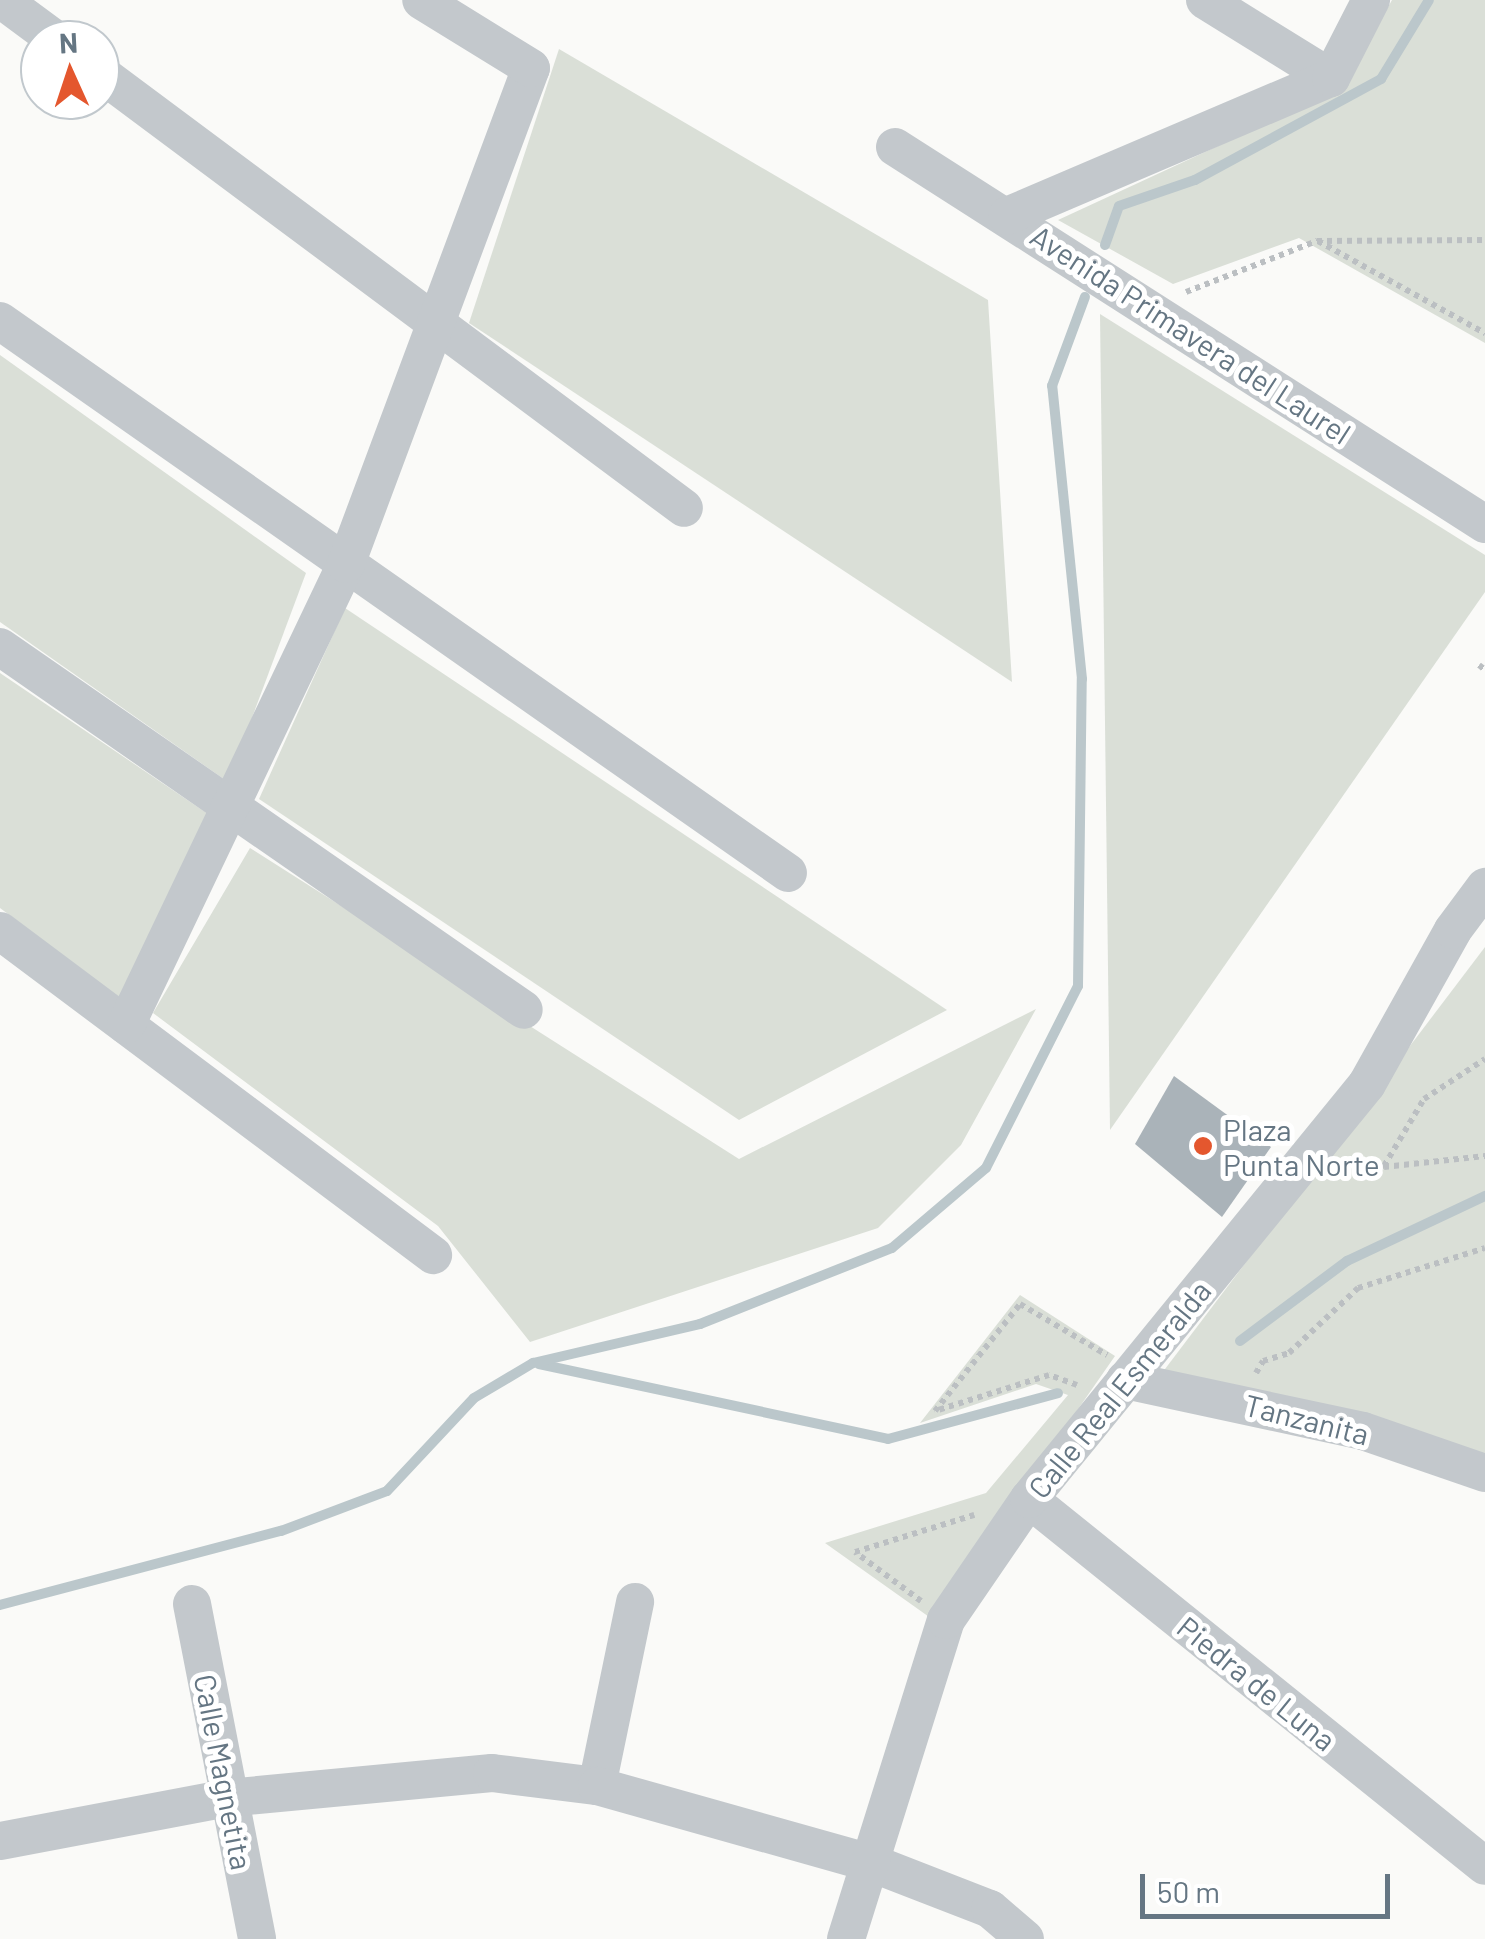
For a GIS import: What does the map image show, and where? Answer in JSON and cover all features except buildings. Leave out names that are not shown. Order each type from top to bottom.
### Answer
[{"type":"street","points":[[2,0],[29,20]]},
{"type":"street","points":[[126,1025],[234,810],[346,564],[439,326],[531,68],[421,0]]},
{"type":"street","points":[[1205,0],[1332,78]]},
{"type":"street","points":[[1007,216],[1332,78],[1371,0]]},
{"type":"street","points":[[120,88],[684,508]]},
{"type":"street","name":"Avenida Primavera del Laurel","points":[[895,147],[1165,315],[1485,524]]},
{"type":"street","points":[[0,321],[788,873]]},
{"type":"street","points":[[0,647],[524,1010]]},
{"type":"street","name":"Calle Real Esmeralda","points":[[846,1939],[874,1864],[946,1620],[1029,1499],[1367,1084],[1453,930],[1485,886]]},
{"type":"street","points":[[0,931],[433,1255]]},
{"type":"street","name":"Tanzanita","points":[[1123,1382],[1240,1402],[1363,1430],[1485,1472]]},
{"type":"street","name":"Piedra de Luna","points":[[1029,1499],[1485,1866]]},
{"type":"street","points":[[597,1786],[635,1602]]},
{"type":"street","name":"Calle Magnetita","points":[[192,1604],[258,1939]]},
{"type":"street","points":[[0,1842],[228,1798],[492,1774],[597,1786],[874,1864],[990,1910],[1026,1939]]},
{"type":"path","points":[[1165,315],[1189,288],[1317,240],[1485,240]]},
{"type":"path","points":[[1317,240],[1485,334]]},
{"type":"path","points":[[1384,1167],[1424,1100],[1485,1059]]},
{"type":"path","points":[[1315,1150],[1384,1167],[1485,1156]]},
{"type":"path","points":[[1240,1402],[1263,1361],[1289,1352],[1358,1288],[1485,1248]]},
{"type":"path","points":[[1020,1304],[1123,1382],[1049,1375],[935,1411],[1020,1304]]},
{"type":"path","points":[[946,1620],[855,1552],[1029,1499]]},
{"type":"shaded area","points":[[1392,0],[1485,0],[1485,343],[1299,238],[1173,284],[1058,220],[1343,88]]},
{"type":"shaded area","points":[[559,49],[988,300],[1012,682],[469,323]]},
{"type":"shaded area","points":[[1100,314],[1485,555],[1485,592],[1110,1130]]},
{"type":"shaded area","points":[[0,355],[306,573],[228,782],[0,622]]},
{"type":"shaded area","points":[[345,608],[947,1010],[739,1120],[259,799]]},
{"type":"shaded area","points":[[0,673],[211,816],[124,1001],[0,908]]},
{"type":"shaded area","points":[[250,848],[739,1159],[1036,1009],[961,1145],[878,1228],[530,1342],[438,1226],[153,1013]]},
{"type":"shaded area","points":[[1485,947],[1485,1460],[1162,1373]]},
{"type":"shaded area","points":[[1020,1295],[1115,1356],[932,1619],[825,1543],[986,1493],[1068,1395],[1036,1384],[920,1423]]},
{"type":"waterway","points":[[1105,245],[1119,206],[1195,180],[1381,79],[1429,0]]},
{"type":"waterway","points":[[0,1605],[281,1531],[387,1491],[474,1398],[533,1363],[700,1324],[892,1248],[986,1168],[1078,986],[1082,679],[1052,386],[1085,297]]},
{"type":"waterway","points":[[1240,1341],[1347,1261],[1485,1196]]},
{"type":"waterway","points":[[539,1364],[888,1439],[1058,1393]]},
{"type":"place","name":"Plaza Punta Norte","points":[[1203,1146]]}]
